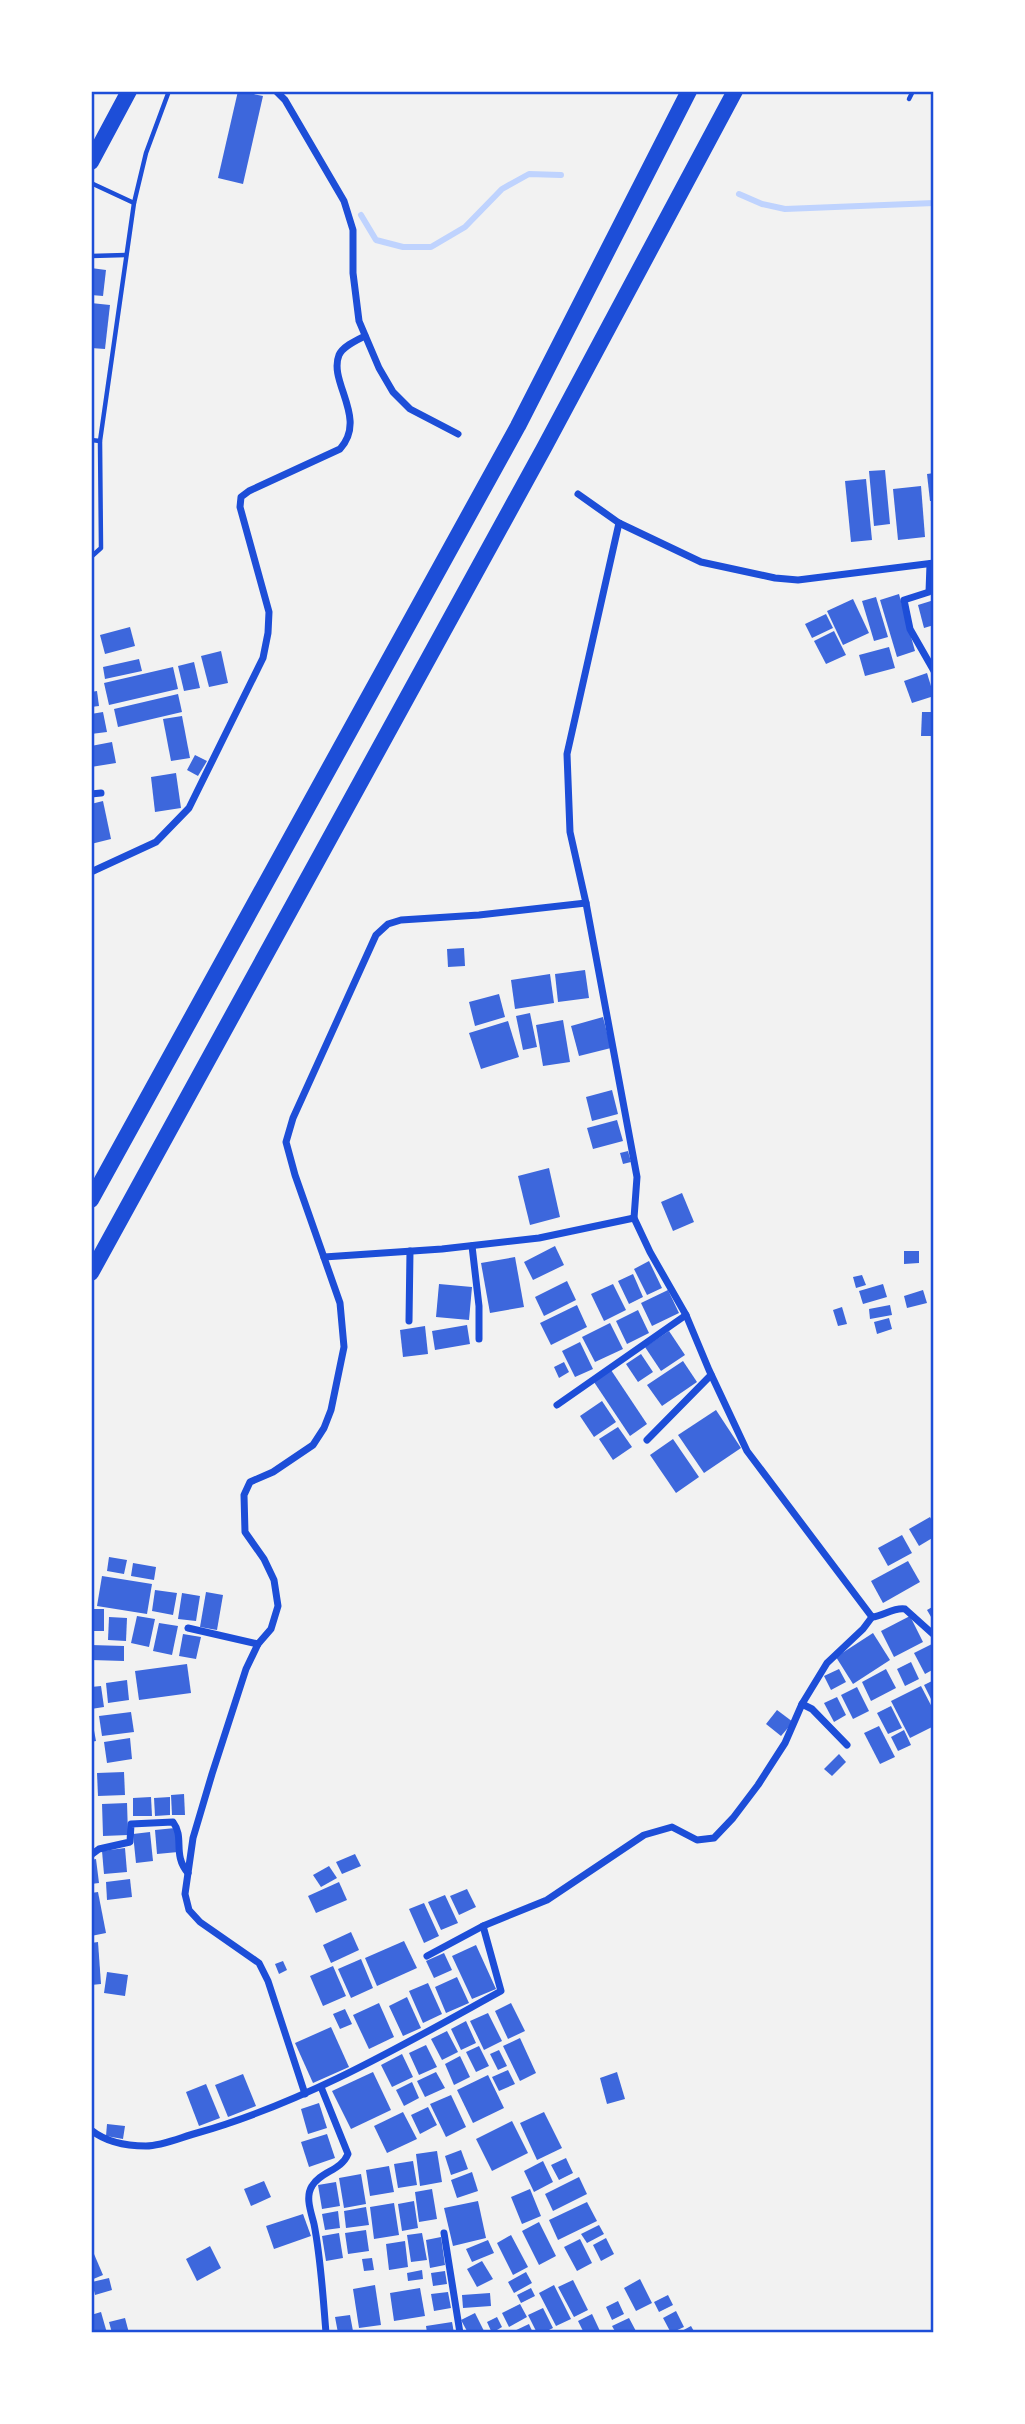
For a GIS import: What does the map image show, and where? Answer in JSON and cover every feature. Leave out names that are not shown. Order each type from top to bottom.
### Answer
[{"type":"highway","points":[[91,162],[130,91]]},
{"type":"highway","points":[[91,1200],[518,426],[689,91]]},
{"type":"highway","points":[[91,1273],[544,448],[735,91]]},
{"type":"street","points":[[276,91],[285,100],[344,201],[353,230],[353,273],[359,321],[379,368],[393,392],[410,409],[458,434]]},
{"type":"street","points":[[91,872],[156,842],[189,808],[262,658],[268,633],[269,612],[240,507],[241,497],[248,491],[340,449],[347,441],[350,433],[349,417],[337,368],[338,356],[342,350],[365,335]]},
{"type":"street","points":[[578,494],[619,523],[701,562],[775,578],[798,580],[932,563],[929,592],[904,600],[910,629],[934,671]]},
{"type":"street","points":[[619,523],[567,754],[570,832],[586,902],[637,1177],[634,1218],[686,1315],[747,1451],[872,1617]]},
{"type":"street","points":[[91,794],[101,793]]},
{"type":"street","points":[[305,2094],[259,1963],[200,1922],[189,1910],[185,1894],[194,1838],[212,1774],[246,1670],[258,1644],[271,1629],[278,1606],[274,1580],[264,1559],[245,1532],[244,1495],[250,1482],[273,1472],[313,1445],[331,1410],[344,1347],[340,1303],[286,1142],[293,1118],[376,935],[388,924],[401,920],[479,915],[586,902]]},
{"type":"street","points":[[324,1257],[539,1238],[634,1218]]},
{"type":"street","points":[[471,1246],[479,1306],[479,1339]]},
{"type":"street","points":[[409,1321],[410,1251]]},
{"type":"street","points":[[557,1405],[686,1315]]},
{"type":"street","points":[[647,1440],[711,1375]]},
{"type":"street","points":[[427,1956],[484,1926],[547,1900],[644,1835],[672,1827],[696,1840],[714,1838],[758,1785],[785,1743],[802,1704],[827,1663],[872,1617],[900,1608],[905,1609],[934,1635]]},
{"type":"street","points":[[188,1628],[258,1644]]},
{"type":"street","points":[[802,1704],[813,1709],[847,1745]]},
{"type":"street","points":[[91,1855],[99,1849],[130,1842],[131,1824],[173,1822],[177,1828],[180,1864],[188,1873]]},
{"type":"street","points":[[91,2130],[123,2145],[149,2146],[233,2123],[321,2088],[501,1991],[484,1926]]},
{"type":"street","points":[[321,2088],[348,2154],[339,2167],[313,2184],[309,2194],[318,2242],[326,2333]]},
{"type":"street","points":[[444,2233],[460,2333]]},
{"type":"lane","points":[[91,557],[101,548],[100,440],[134,203],[146,153],[169,91]]},
{"type":"lane","points":[[909,99],[913,91]]},
{"type":"lane","points":[[91,183],[134,203]]},
{"type":"lane","points":[[91,256],[126,255]]},
{"type":"lane","points":[[91,440],[100,440]]},
{"type":"building","points":[[238,91],[263,96],[243,184],[218,178]]},
{"type":"building","points":[[91,268],[106,270],[103,296],[91,295]]},
{"type":"building","points":[[91,303],[110,305],[105,349],[91,348]]},
{"type":"building","points":[[885,470],[890,524],[874,526],[869,471]]},
{"type":"building","points":[[934,473],[934,501],[930,501],[927,474]]},
{"type":"building","points":[[866,479],[872,540],[851,542],[845,481]]},
{"type":"building","points":[[921,486],[925,537],[898,540],[893,489]]},
{"type":"building","points":[[899,594],[915,651],[897,657],[880,600]]},
{"type":"building","points":[[876,597],[888,637],[874,641],[862,601]]},
{"type":"building","points":[[853,599],[869,633],[843,645],[827,611]]},
{"type":"building","points":[[934,600],[934,625],[924,628],[918,605]]},
{"type":"building","points":[[826,614],[833,628],[812,638],[805,624]]},
{"type":"building","points":[[130,627],[135,646],[105,654],[100,635]]},
{"type":"building","points":[[834,631],[846,655],[826,664],[814,641]]},
{"type":"building","points":[[889,647],[895,668],[865,676],[859,655]]},
{"type":"building","points":[[221,651],[228,683],[209,687],[201,656]]},
{"type":"building","points":[[139,659],[142,671],[105,679],[103,667]]},
{"type":"building","points":[[194,662],[200,688],[184,691],[178,666]]},
{"type":"building","points":[[173,667],[178,689],[109,705],[104,683]]},
{"type":"building","points":[[927,673],[934,696],[912,703],[904,681]]},
{"type":"building","points":[[97,691],[99,706],[91,707],[91,692]]},
{"type":"building","points":[[178,694],[182,712],[118,727],[114,709]]},
{"type":"building","points":[[103,712],[107,732],[91,734],[91,714]]},
{"type":"building","points":[[922,712],[934,712],[934,736],[921,736]]},
{"type":"building","points":[[182,716],[190,758],[171,761],[163,719]]},
{"type":"building","points":[[112,742],[116,763],[91,767],[91,746]]},
{"type":"building","points":[[195,755],[207,761],[198,776],[187,770]]},
{"type":"building","points":[[176,773],[181,808],[155,812],[151,777]]},
{"type":"building","points":[[103,801],[111,839],[91,844],[91,804]]},
{"type":"building","points":[[464,948],[465,966],[448,967],[447,949]]},
{"type":"building","points":[[585,970],[589,998],[558,1002],[555,974]]},
{"type":"building","points":[[550,974],[554,1003],[515,1009],[511,980]]},
{"type":"building","points":[[499,994],[505,1017],[475,1026],[469,1002]]},
{"type":"building","points":[[530,1013],[537,1047],[523,1050],[516,1016]]},
{"type":"building","points":[[603,1017],[611,1048],[579,1056],[571,1026]]},
{"type":"building","points":[[563,1020],[570,1062],[543,1066],[536,1025]]},
{"type":"building","points":[[508,1021],[519,1057],[481,1069],[469,1033]]},
{"type":"building","points":[[612,1090],[618,1114],[592,1121],[586,1097]]},
{"type":"building","points":[[617,1120],[623,1141],[593,1149],[587,1128]]},
{"type":"building","points":[[628,1151],[631,1162],[623,1164],[620,1153]]},
{"type":"building","points":[[549,1168],[560,1217],[530,1225],[518,1176]]},
{"type":"building","points":[[682,1193],[694,1222],[673,1231],[661,1202]]},
{"type":"building","points":[[555,1246],[564,1265],[533,1280],[524,1262]]},
{"type":"building","points":[[904,1251],[919,1251],[919,1263],[904,1264]]},
{"type":"building","points":[[515,1257],[524,1307],[490,1313],[481,1263]]},
{"type":"building","points":[[649,1261],[662,1288],[647,1295],[634,1269]]},
{"type":"building","points":[[633,1274],[643,1297],[629,1304],[618,1281]]},
{"type":"building","points":[[862,1275],[866,1285],[856,1288],[853,1277]]},
{"type":"building","points":[[567,1281],[576,1300],[544,1316],[535,1297]]},
{"type":"building","points":[[439,1284],[472,1287],[469,1320],[436,1317]]},
{"type":"building","points":[[613,1284],[626,1310],[604,1321],[591,1294]]},
{"type":"building","points":[[883,1284],[887,1297],[863,1304],[859,1291]]},
{"type":"building","points":[[668,1290],[679,1313],[652,1326],[641,1303]]},
{"type":"building","points":[[923,1290],[927,1303],[907,1308],[904,1296]]},
{"type":"building","points":[[577,1305],[587,1327],[551,1345],[540,1323]]},
{"type":"building","points":[[890,1305],[892,1315],[870,1319],[869,1309]]},
{"type":"building","points":[[842,1307],[847,1324],[838,1326],[833,1310]]},
{"type":"building","points":[[638,1310],[649,1333],[627,1344],[616,1321]]},
{"type":"building","points":[[889,1318],[892,1329],[877,1334],[874,1322]]},
{"type":"building","points":[[610,1323],[623,1349],[595,1362],[582,1337]]},
{"type":"building","points":[[467,1325],[470,1344],[435,1350],[432,1331]]},
{"type":"building","points":[[425,1326],[428,1354],[403,1357],[400,1330]]},
{"type":"building","points":[[669,1331],[685,1355],[661,1371],[645,1347]]},
{"type":"building","points":[[580,1342],[593,1369],[575,1377],[562,1351]]},
{"type":"building","points":[[641,1354],[653,1372],[638,1382],[626,1364]]},
{"type":"building","points":[[683,1361],[697,1382],[662,1406],[647,1385]]},
{"type":"building","points":[[564,1362],[569,1372],[559,1378],[554,1367]]},
{"type":"building","points":[[611,1370],[647,1424],[630,1436],[594,1382]]},
{"type":"building","points":[[602,1401],[616,1422],[594,1437],[580,1416]]},
{"type":"building","points":[[716,1410],[741,1448],[704,1473],[678,1435]]},
{"type":"building","points":[[618,1427],[632,1447],[613,1460],[599,1439]]},
{"type":"building","points":[[673,1439],[699,1477],[676,1493],[650,1455]]},
{"type":"building","points":[[930,1517],[934,1524],[934,1537],[919,1546],[909,1529]]},
{"type":"building","points":[[902,1535],[912,1553],[888,1566],[878,1548]]},
{"type":"building","points":[[109,1557],[127,1560],[124,1574],[107,1571]]},
{"type":"building","points":[[908,1561],[920,1582],[883,1603],[871,1581]]},
{"type":"building","points":[[133,1563],[156,1567],[154,1580],[131,1576]]},
{"type":"building","points":[[102,1576],[152,1584],[147,1614],[97,1606]]},
{"type":"building","points":[[155,1590],[177,1593],[173,1615],[152,1611]]},
{"type":"building","points":[[206,1592],[223,1595],[217,1630],[200,1627]]},
{"type":"building","points":[[182,1593],[200,1596],[196,1621],[178,1619]]},
{"type":"building","points":[[934,1606],[934,1622],[927,1610]]},
{"type":"building","points":[[91,1609],[104,1609],[104,1631],[91,1631]]},
{"type":"building","points":[[137,1616],[155,1619],[149,1647],[131,1643]]},
{"type":"building","points":[[910,1616],[923,1642],[894,1657],[881,1631]]},
{"type":"building","points":[[109,1617],[127,1618],[126,1641],[108,1640]]},
{"type":"building","points":[[159,1623],[178,1626],[172,1655],[153,1651]]},
{"type":"building","points":[[873,1633],[890,1660],[853,1684],[836,1657]]},
{"type":"building","points":[[183,1634],[201,1637],[196,1659],[179,1656]]},
{"type":"building","points":[[934,1643],[934,1669],[925,1674],[914,1653]]},
{"type":"building","points":[[91,1645],[124,1646],[124,1661],[91,1660]]},
{"type":"building","points":[[911,1662],[919,1679],[905,1686],[897,1669]]},
{"type":"building","points":[[187,1664],[191,1693],[139,1700],[135,1671]]},
{"type":"building","points":[[839,1669],[846,1682],[831,1690],[824,1676]]},
{"type":"building","points":[[886,1669],[896,1688],[871,1701],[862,1682]]},
{"type":"building","points":[[127,1680],[129,1700],[108,1703],[106,1683]]},
{"type":"building","points":[[934,1680],[934,1705],[924,1685]]},
{"type":"building","points":[[101,1686],[104,1707],[91,1709],[91,1687]]},
{"type":"building","points":[[921,1686],[934,1711],[934,1726],[910,1738],[891,1701]]},
{"type":"building","points":[[857,1687],[869,1711],[853,1719],[841,1695]]},
{"type":"building","points":[[837,1697],[846,1715],[834,1722],[824,1703]]},
{"type":"building","points":[[891,1706],[902,1728],[888,1734],[877,1713]]},
{"type":"building","points":[[777,1710],[793,1722],[781,1736],[766,1724]]},
{"type":"building","points":[[131,1712],[134,1732],[102,1736],[99,1716]]},
{"type":"building","points":[[91,1714],[96,1741],[91,1742]]},
{"type":"building","points":[[879,1726],[895,1757],[880,1764],[864,1733]]},
{"type":"building","points":[[904,1730],[911,1745],[898,1751],[891,1737]]},
{"type":"building","points":[[130,1738],[132,1759],[107,1763],[104,1742]]},
{"type":"building","points":[[839,1754],[846,1762],[832,1776],[824,1769]]},
{"type":"building","points":[[124,1772],[125,1795],[98,1796],[97,1773]]},
{"type":"building","points":[[184,1794],[185,1815],[172,1815],[171,1795]]},
{"type":"building","points":[[151,1797],[152,1816],[133,1816],[133,1798]]},
{"type":"building","points":[[170,1797],[170,1815],[155,1816],[154,1798]]},
{"type":"building","points":[[127,1803],[128,1835],[103,1836],[102,1804]]},
{"type":"building","points":[[175,1828],[178,1852],[157,1854],[155,1830]]},
{"type":"building","points":[[150,1832],[153,1861],[136,1863],[133,1834]]},
{"type":"building","points":[[125,1848],[127,1872],[104,1874],[102,1851]]},
{"type":"building","points":[[355,1854],[361,1866],[342,1874],[336,1862]]},
{"type":"building","points":[[96,1859],[99,1883],[91,1884],[91,1860]]},
{"type":"building","points":[[329,1866],[337,1878],[321,1887],[313,1875]]},
{"type":"building","points":[[130,1879],[132,1897],[107,1900],[106,1882]]},
{"type":"building","points":[[339,1882],[347,1900],[316,1913],[308,1896]]},
{"type":"building","points":[[467,1889],[476,1907],[459,1915],[450,1896]]},
{"type":"building","points":[[98,1892],[106,1933],[91,1936],[91,1893]]},
{"type":"building","points":[[445,1895],[458,1923],[441,1930],[428,1902]]},
{"type":"building","points":[[424,1903],[439,1936],[424,1943],[409,1909]]},
{"type":"building","points":[[351,1932],[359,1950],[331,1963],[323,1945]]},
{"type":"building","points":[[404,1941],[417,1968],[377,1986],[365,1958]]},
{"type":"building","points":[[98,1942],[101,1984],[91,1985],[91,1943]]},
{"type":"building","points":[[476,1945],[496,1989],[472,1999],[452,1956]]},
{"type":"building","points":[[444,1953],[452,1970],[434,1978],[426,1961]]},
{"type":"building","points":[[361,1959],[373,1988],[351,1998],[338,1969]]},
{"type":"building","points":[[283,1961],[287,1970],[279,1974],[275,1964]]},
{"type":"building","points":[[333,1966],[346,1996],[323,2006],[310,1976]]},
{"type":"building","points":[[107,1972],[128,1975],[125,1996],[104,1993]]},
{"type":"building","points":[[457,1977],[469,2003],[446,2013],[435,1987]]},
{"type":"building","points":[[428,1983],[442,2014],[423,2023],[409,1991]]},
{"type":"building","points":[[407,1997],[421,2028],[403,2036],[389,2006]]},
{"type":"building","points":[[379,2003],[394,2037],[369,2049],[353,2015]]},
{"type":"building","points":[[511,2003],[525,2031],[508,2039],[495,2011]]},
{"type":"building","points":[[345,2009],[352,2024],[340,2029],[333,2014]]},
{"type":"building","points":[[488,2013],[502,2041],[484,2050],[470,2021]]},
{"type":"building","points":[[466,2021],[476,2043],[461,2050],[451,2029]]},
{"type":"building","points":[[331,2027],[349,2067],[313,2083],[295,2043]]},
{"type":"building","points":[[447,2031],[458,2052],[442,2060],[431,2039]]},
{"type":"building","points":[[520,2038],[536,2073],[520,2081],[503,2046]]},
{"type":"building","points":[[426,2045],[437,2067],[419,2075],[409,2053]]},
{"type":"building","points":[[479,2046],[489,2066],[476,2072],[466,2052]]},
{"type":"building","points":[[499,2050],[507,2066],[498,2070],[490,2054]]},
{"type":"building","points":[[402,2054],[413,2077],[392,2087],[381,2065]]},
{"type":"building","points":[[460,2056],[470,2077],[454,2085],[445,2064]]},
{"type":"building","points":[[508,2070],[515,2084],[499,2091],[492,2077]]},
{"type":"building","points":[[373,2072],[391,2110],[351,2129],[332,2091]]},
{"type":"building","points":[[436,2072],[445,2088],[425,2097],[417,2081]]},
{"type":"building","points":[[617,2072],[625,2099],[607,2104],[600,2078]]},
{"type":"building","points":[[243,2074],[256,2106],[228,2117],[215,2085]]},
{"type":"building","points":[[488,2075],[504,2108],[473,2123],[457,2090]]},
{"type":"building","points":[[412,2082],[419,2098],[404,2106],[396,2090]]},
{"type":"building","points":[[206,2084],[220,2118],[199,2126],[186,2092]]},
{"type":"building","points":[[451,2095],[466,2127],[446,2137],[430,2104]]},
{"type":"building","points":[[319,2103],[327,2128],[308,2134],[301,2109]]},
{"type":"building","points":[[428,2107],[437,2125],[420,2134],[411,2115]]},
{"type":"building","points":[[403,2112],[417,2139],[387,2153],[374,2126]]},
{"type":"building","points":[[544,2112],[562,2148],[537,2160],[520,2123]]},
{"type":"building","points":[[512,2121],[528,2153],[492,2171],[476,2139]]},
{"type":"building","points":[[107,2124],[125,2126],[123,2139],[106,2136]]},
{"type":"building","points":[[327,2134],[335,2158],[309,2167],[301,2142]]},
{"type":"building","points":[[461,2150],[468,2169],[451,2175],[445,2156]]},
{"type":"building","points":[[437,2151],[442,2182],[420,2186],[416,2154]]},
{"type":"building","points":[[566,2158],[573,2173],[559,2180],[551,2165]]},
{"type":"building","points":[[413,2161],[417,2185],[398,2188],[394,2164]]},
{"type":"building","points":[[543,2161],[553,2182],[534,2192],[524,2171]]},
{"type":"building","points":[[389,2166],[394,2192],[370,2196],[366,2170]]},
{"type":"building","points":[[472,2172],[478,2191],[457,2198],[451,2180]]},
{"type":"building","points":[[361,2174],[366,2204],[344,2208],[339,2178]]},
{"type":"building","points":[[579,2177],[587,2194],[553,2211],[545,2194]]},
{"type":"building","points":[[264,2181],[271,2197],[251,2206],[244,2189]]},
{"type":"building","points":[[336,2182],[340,2206],[322,2209],[318,2185]]},
{"type":"building","points":[[432,2189],[437,2219],[419,2222],[415,2192]]},
{"type":"building","points":[[530,2189],[541,2216],[522,2224],[511,2197]]},
{"type":"building","points":[[414,2201],[418,2228],[402,2231],[398,2204]]},
{"type":"building","points":[[478,2201],[486,2238],[453,2246],[444,2208]]},
{"type":"building","points":[[587,2202],[597,2221],[558,2240],[549,2220]]},
{"type":"building","points":[[394,2203],[399,2235],[374,2239],[370,2207]]},
{"type":"building","points":[[366,2207],[369,2225],[346,2228],[344,2211]]},
{"type":"building","points":[[338,2211],[340,2228],[325,2230],[322,2214]]},
{"type":"building","points":[[303,2214],[311,2236],[274,2249],[266,2226]]},
{"type":"building","points":[[539,2222],[556,2256],[539,2265],[522,2231]]},
{"type":"building","points":[[599,2225],[604,2234],[587,2243],[581,2234]]},
{"type":"building","points":[[366,2230],[369,2251],[348,2254],[345,2233]]},
{"type":"building","points":[[339,2233],[343,2258],[326,2261],[322,2236]]},
{"type":"building","points":[[422,2233],[427,2260],[411,2262],[407,2235]]},
{"type":"building","points":[[511,2235],[528,2267],[513,2275],[497,2243]]},
{"type":"building","points":[[441,2237],[445,2265],[430,2268],[426,2240]]},
{"type":"building","points":[[606,2238],[614,2254],[601,2261],[593,2245]]},
{"type":"building","points":[[580,2239],[592,2263],[577,2271],[564,2247]]},
{"type":"building","points":[[488,2240],[494,2253],[472,2262],[466,2249]]},
{"type":"building","points":[[405,2241],[408,2267],[389,2270],[386,2244]]},
{"type":"building","points":[[210,2246],[221,2268],[197,2281],[186,2259]]},
{"type":"building","points":[[91,2247],[103,2275],[91,2280]]},
{"type":"building","points":[[372,2258],[374,2270],[364,2271],[362,2259]]},
{"type":"building","points":[[482,2261],[493,2279],[477,2287],[467,2269]]},
{"type":"building","points":[[422,2270],[423,2279],[408,2281],[407,2273]]},
{"type":"building","points":[[445,2271],[447,2284],[433,2286],[431,2273]]},
{"type":"building","points":[[526,2272],[532,2283],[514,2293],[508,2282]]},
{"type":"building","points":[[109,2278],[112,2290],[95,2295],[92,2282]]},
{"type":"building","points":[[640,2279],[652,2303],[636,2311],[624,2288]]},
{"type":"building","points":[[573,2280],[588,2310],[574,2317],[558,2287]]},
{"type":"building","points":[[375,2285],[381,2325],[359,2328],[353,2289]]},
{"type":"building","points":[[554,2285],[571,2319],[556,2326],[539,2293]]},
{"type":"building","points":[[420,2288],[425,2316],[394,2321],[390,2293]]},
{"type":"building","points":[[531,2288],[535,2296],[521,2303],[517,2295]]},
{"type":"building","points":[[448,2292],[451,2308],[434,2311],[431,2294]]},
{"type":"building","points":[[490,2293],[491,2306],[463,2308],[462,2295]]},
{"type":"building","points":[[668,2295],[673,2305],[659,2312],[654,2302]]},
{"type":"building","points":[[618,2301],[624,2314],[612,2320],[606,2307]]},
{"type":"building","points":[[520,2304],[527,2317],[509,2327],[502,2313]]},
{"type":"building","points":[[543,2308],[553,2328],[537,2333],[528,2315]]},
{"type":"building","points":[[676,2311],[684,2327],[671,2333],[663,2318]]},
{"type":"building","points":[[101,2312],[107,2333],[91,2333],[91,2315]]},
{"type":"building","points":[[475,2313],[485,2333],[468,2333],[461,2320]]},
{"type":"building","points":[[592,2314],[600,2331],[584,2333],[578,2321]]},
{"type":"building","points":[[350,2315],[353,2331],[338,2333],[335,2317]]},
{"type":"building","points":[[497,2317],[502,2327],[492,2333],[487,2322]]},
{"type":"building","points":[[125,2318],[129,2333],[112,2333],[109,2322]]},
{"type":"building","points":[[629,2318],[637,2333],[616,2333],[612,2326]]},
{"type":"building","points":[[452,2322],[454,2333],[427,2333],[426,2326]]},
{"type":"building","points":[[529,2324],[533,2333],[510,2333]]},
{"type":"building","points":[[691,2326],[695,2333],[678,2333]]},
{"type":"waterway","points":[[361,215],[376,240],[403,247],[431,247],[465,227],[502,189],[529,174],[561,175]]},
{"type":"waterway","points":[[739,194],[762,204],[785,209],[934,203]]}]
